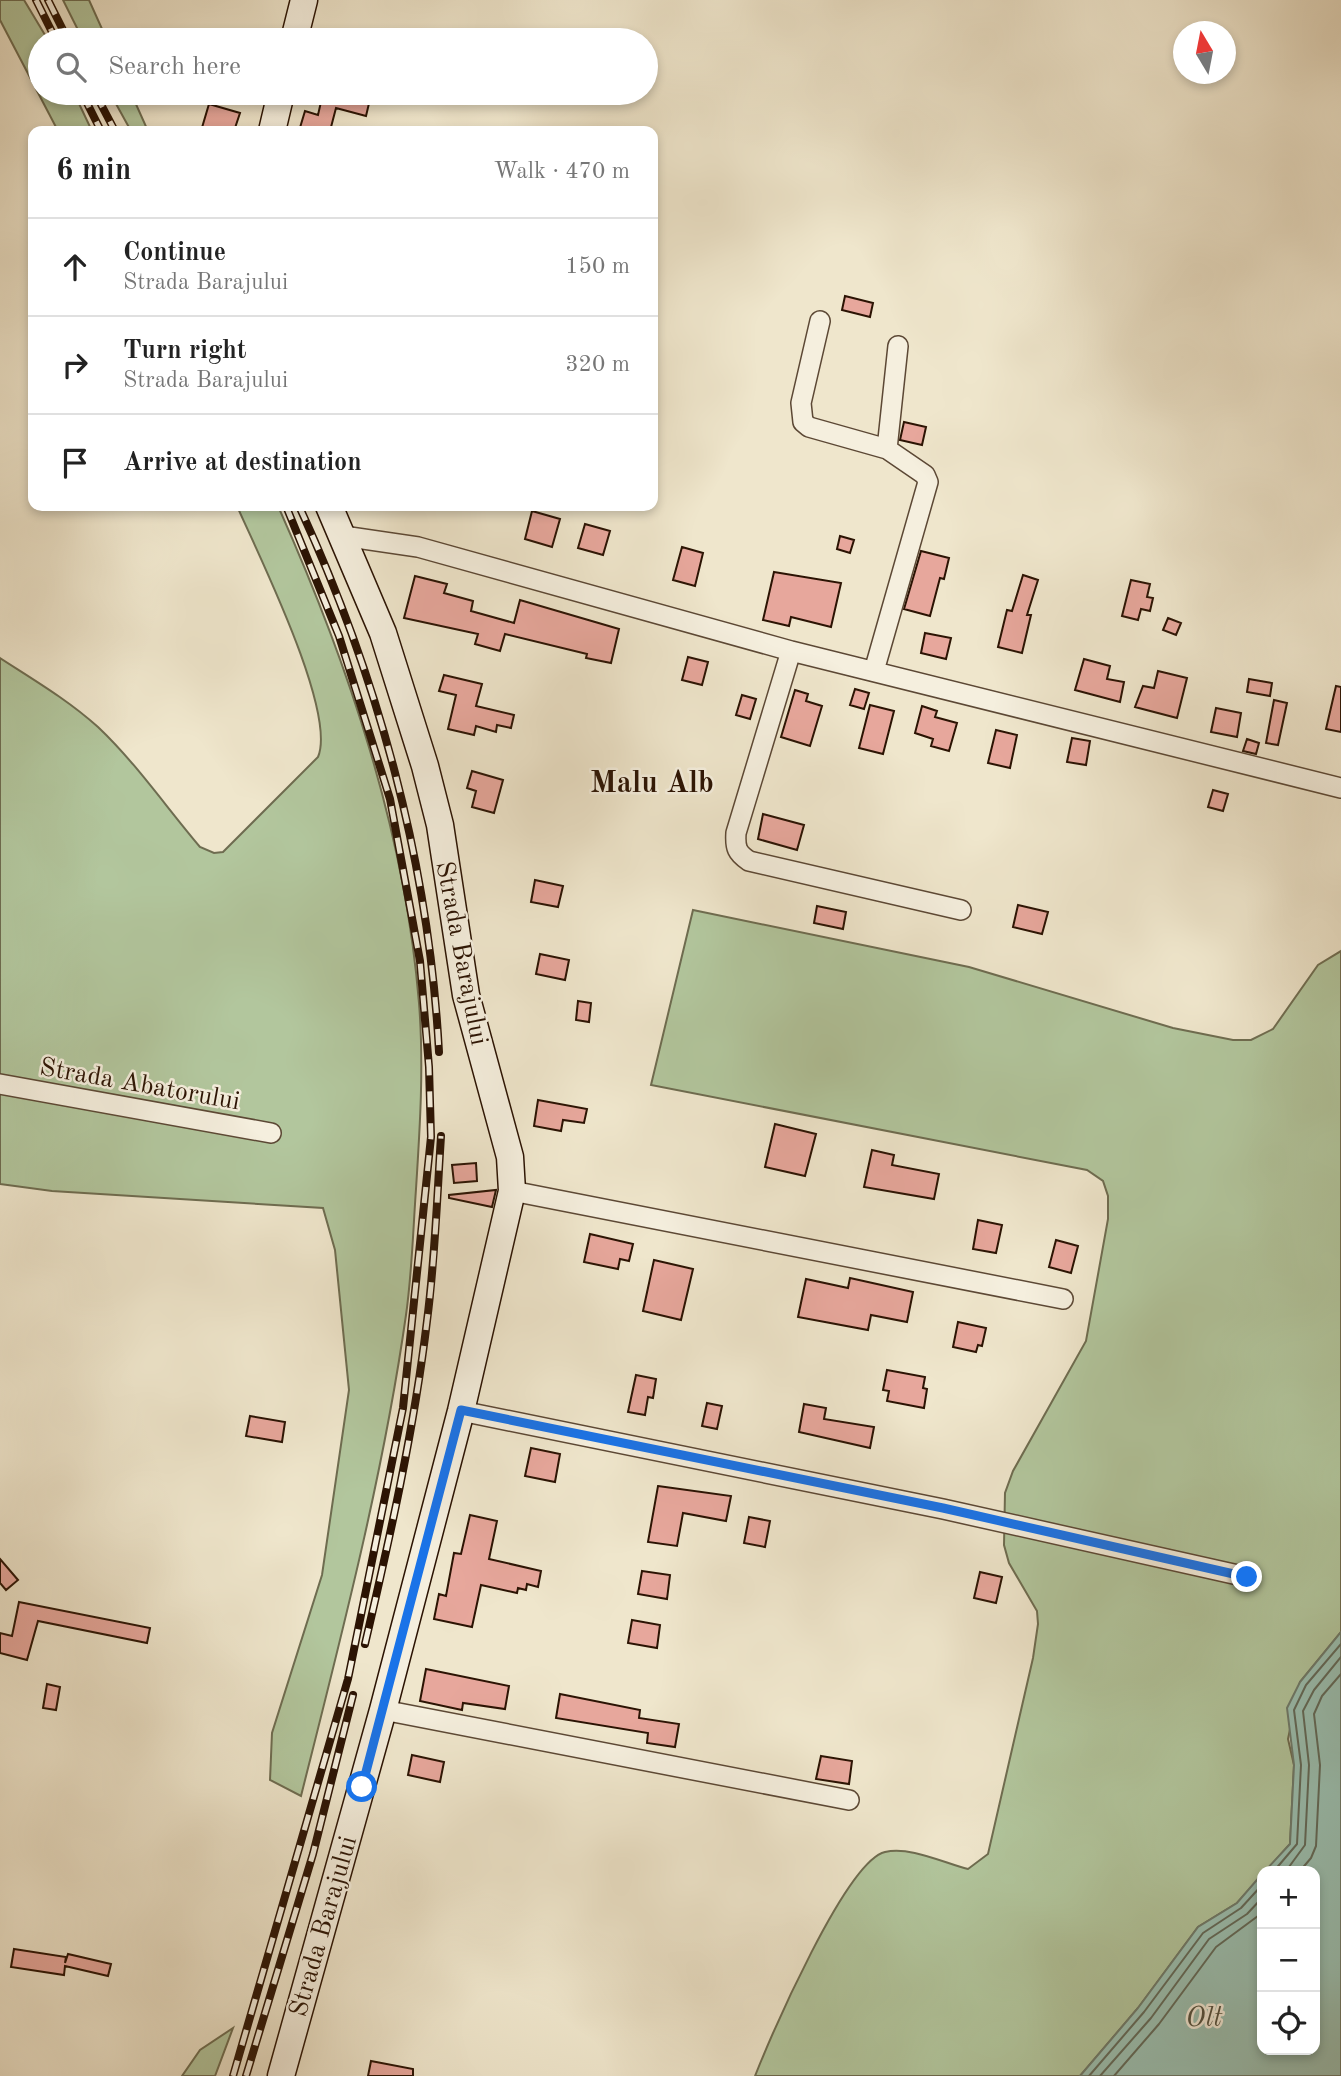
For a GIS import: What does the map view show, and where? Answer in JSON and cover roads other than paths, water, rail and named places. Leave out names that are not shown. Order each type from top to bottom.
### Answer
[{"type":"street","points":[[297,28],[304,0]]},
{"type":"street","points":[[273,126],[278,105]]},
{"type":"street","points":[[820,321],[801,403],[803,422],[887,449],[925,475],[928,482],[874,671]]},
{"type":"street","points":[[887,449],[898,346]]},
{"type":"street","name":"Strada Barajului","points":[[281,2076],[383,1710],[461,1410],[512,1191],[510,1157],[467,995],[440,825],[425,766],[383,633],[331,511]]},
{"type":"street","points":[[343,536],[418,547],[792,651],[1341,788]]},
{"type":"street","points":[[792,651],[736,833],[735,848],[740,856],[749,861],[961,910]]},
{"type":"street","name":"Strada Abatorului","points":[[0,1084],[271,1133]]},
{"type":"street","points":[[512,1191],[1063,1299]]},
{"type":"street","points":[[461,1410],[943,1508],[1247,1577]]},
{"type":"street","points":[[383,1710],[849,1800]]},
{"type":"water","name":"Olt","points":[[1341,1632],[1341,2076],[1080,2076],[1138,2008],[1198,1927],[1237,1903],[1257,1880],[1257,2055],[1320,2055],[1320,1866],[1270,1866],[1290,1844],[1294,1765],[1287,1708],[1300,1682]]},
{"type":"railway","points":[[36,0],[50,28]]},
{"type":"railway","points":[[48,0],[62,28]]},
{"type":"railway","points":[[88,105],[98,126]]},
{"type":"railway","points":[[101,105],[112,126]]},
{"type":"railway","points":[[233,2076],[348,1679],[403,1408],[431,1137],[429,1067],[420,961],[390,799],[339,636],[288,511]]},
{"type":"railway","points":[[301,511],[353,637],[395,772],[424,911],[439,1052]]},
{"type":"railway","points":[[365,1644],[400,1483],[422,1362],[432,1275],[441,1136]]},
{"type":"railway","points":[[246,2076],[313,1854],[353,1695]]},
{"type":"district","name":"Malu Alb","points":[[652,782]]}]
